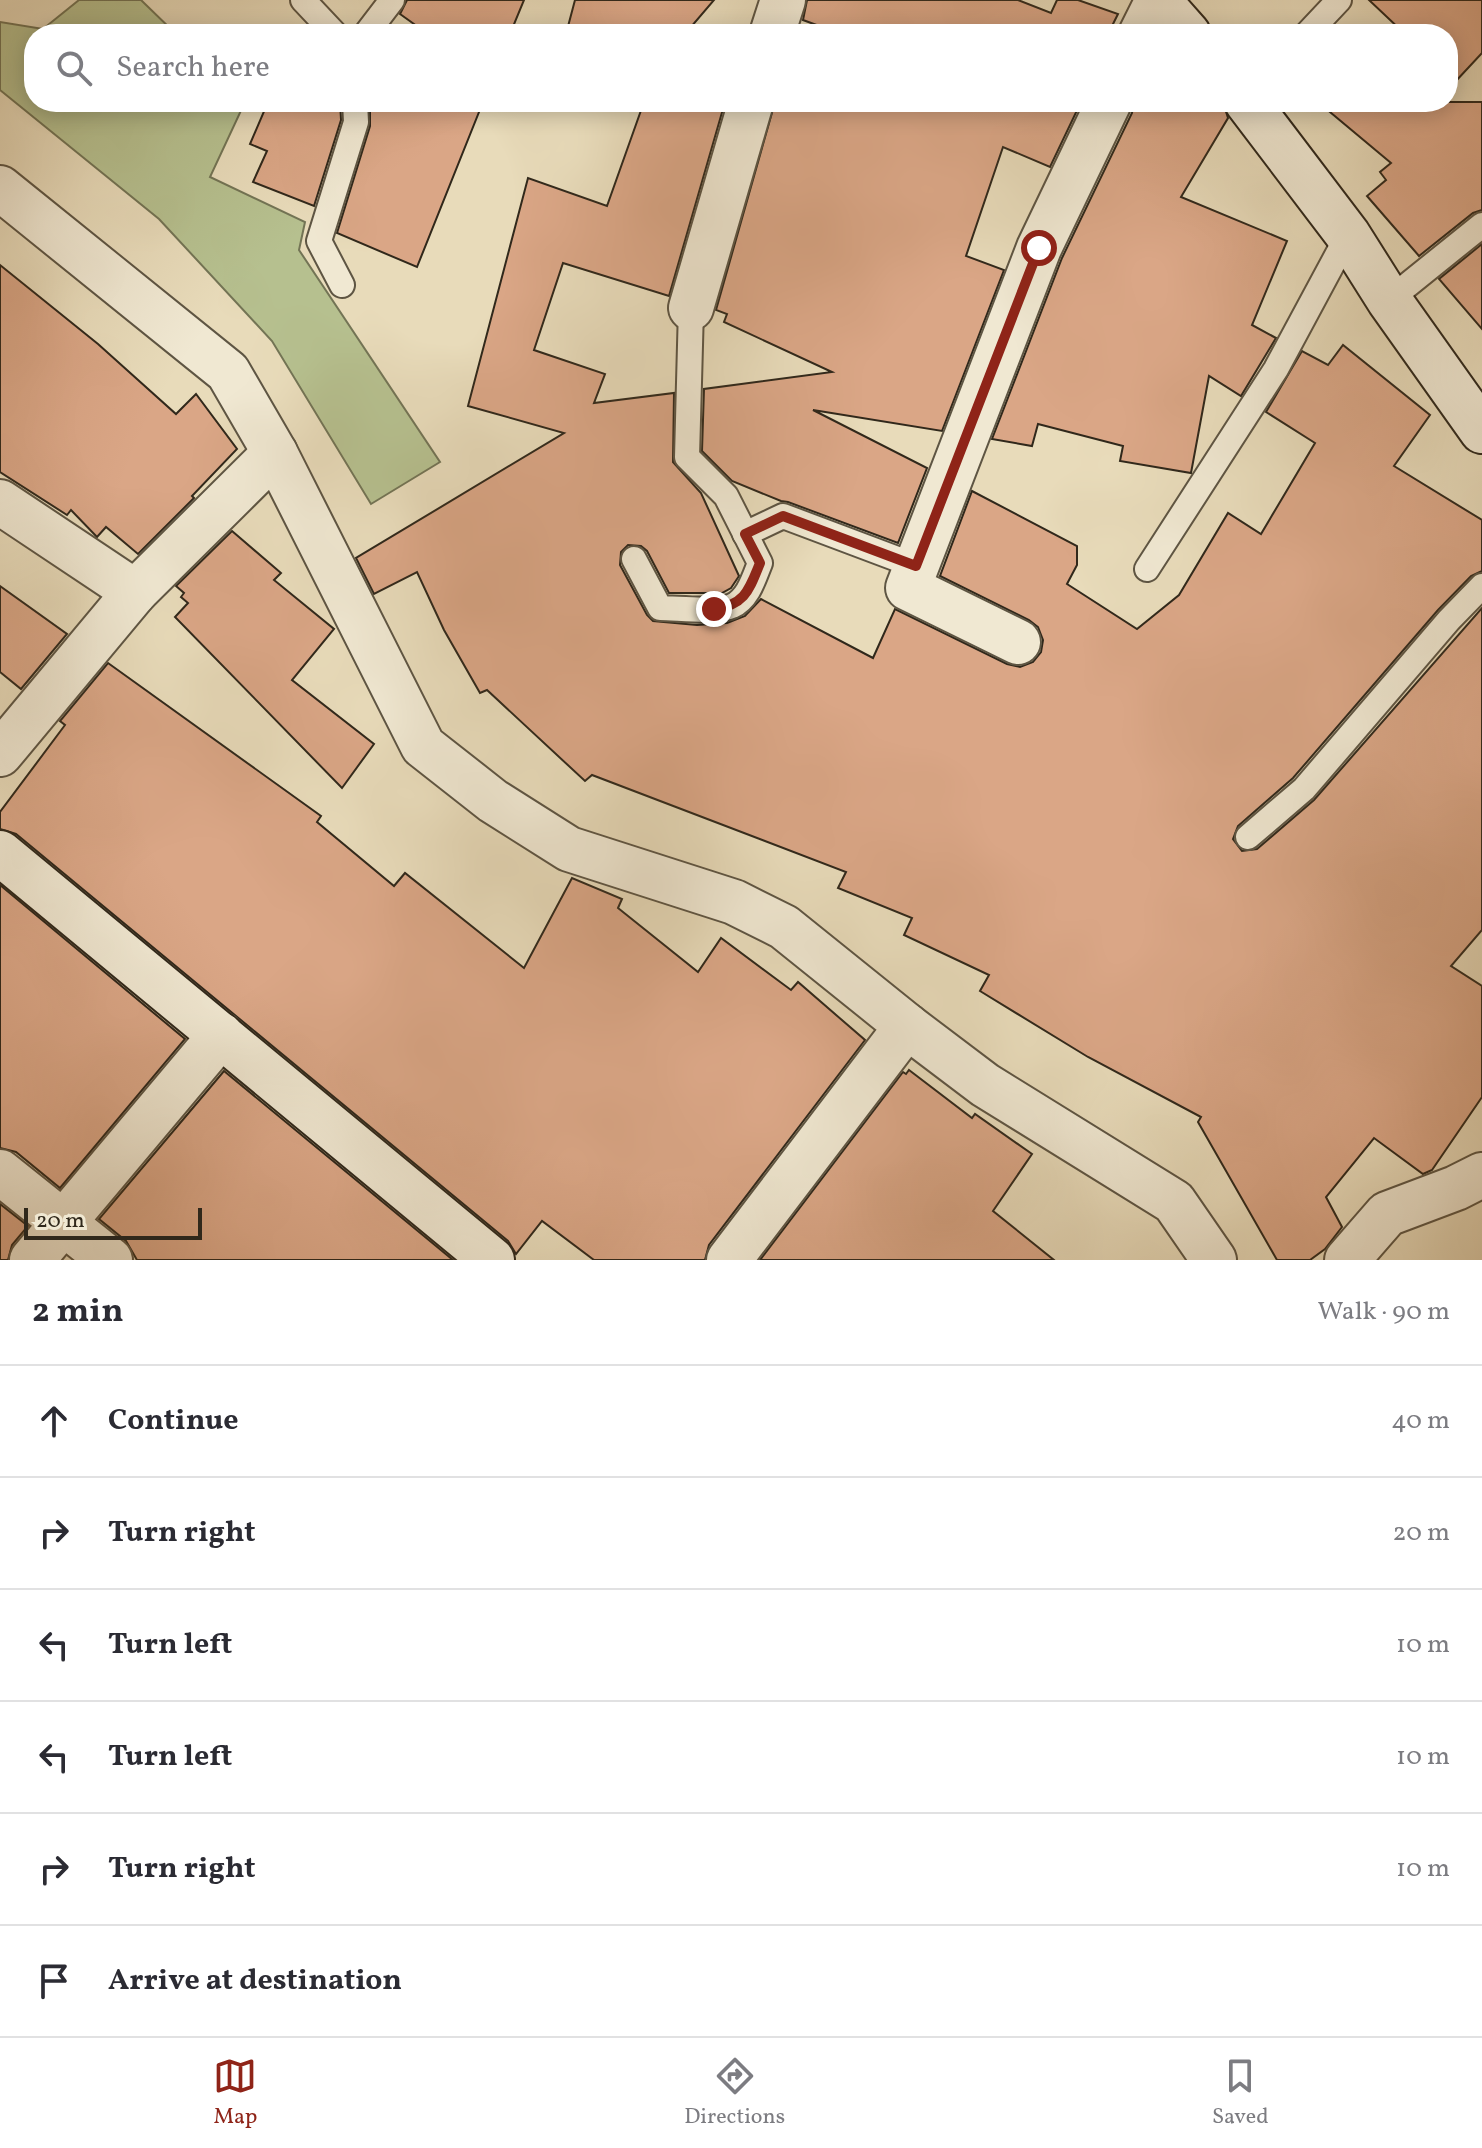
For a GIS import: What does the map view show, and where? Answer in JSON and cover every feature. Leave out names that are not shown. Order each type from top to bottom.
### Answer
[{"type":"street","points":[[775,24],[783,0]]},
{"type":"street","points":[[1146,24],[1158,0],[1179,24]]},
{"type":"street","points":[[691,308],[748,112]]},
{"type":"street","points":[[1018,642],[908,588],[1039,248],[1104,112]]},
{"type":"street","points":[[1255,112],[1348,235],[1389,300],[1482,431]]},
{"type":"street","points":[[0,188],[228,372],[275,453],[423,746],[493,801],[569,849],[734,902],[784,927],[985,1085],[1174,1202],[1214,1260]]},
{"type":"street","points":[[0,754],[135,592],[275,453]]},
{"type":"street","points":[[0,502],[135,592]]},
{"type":"street","points":[[0,853],[492,1260]]},
{"type":"street","points":[[729,1260],[907,1026]]},
{"type":"street","points":[[32,1260],[221,1035]]},
{"type":"street","points":[[0,1172],[110,1260]]},
{"type":"street","points":[[1347,1260],[1387,1214],[1482,1175]]},
{"type":"lane","points":[[303,0],[326,24]]},
{"type":"lane","points":[[374,24],[392,0]]},
{"type":"lane","points":[[1316,24],[1339,0]]},
{"type":"lane","points":[[342,285],[319,241],[356,122],[356,112]]},
{"type":"lane","points":[[1389,300],[1482,225]]},
{"type":"lane","points":[[1147,569],[1276,369],[1348,235]]},
{"type":"lane","points":[[634,559],[660,608],[714,609],[732,606],[749,590],[760,563],[726,496],[687,457],[691,308]]},
{"type":"lane","points":[[745,534],[783,516],[916,566]]},
{"type":"lane","points":[[1248,837],[1304,789],[1482,586]]},
{"type":"green space","points":[[79,0],[141,0],[166,24],[49,24]]},
{"type":"green space","points":[[0,22],[24,26],[24,109],[0,90]]},
{"type":"green space","points":[[27,112],[240,112],[210,177],[305,222],[299,250],[440,462],[371,504],[272,341],[159,219]]},
{"type":"building","points":[[407,0],[524,0],[514,24],[414,24],[400,14]]},
{"type":"building","points":[[575,0],[714,0],[694,24],[569,24]]},
{"type":"building","points":[[807,0],[1018,0],[1051,13],[1057,0],[1078,0],[1118,14],[1113,24],[814,24],[803,20]]},
{"type":"building","points":[[1369,0],[1482,0],[1482,53],[1458,79],[1458,24],[1394,24]]},
{"type":"building","points":[[1458,102],[1482,102],[1482,210],[1473,213],[1419,256],[1367,196],[1386,180],[1380,172],[1391,163],[1330,112],[1458,112]]},
{"type":"building","points":[[264,112],[341,112],[341,120],[314,206],[253,182],[267,151],[250,144]]},
{"type":"building","points":[[370,112],[479,112],[417,267],[337,233],[370,126]]},
{"type":"building","points":[[640,112],[722,112],[669,296],[563,263],[534,350],[605,374],[594,403],[674,393],[673,462],[701,493],[739,576],[731,588],[722,593],[669,593],[647,551],[641,546],[628,545],[621,552],[620,565],[653,621],[697,625],[727,623],[745,616],[761,599],[873,658],[895,609],[1007,664],[1020,667],[1033,662],[1041,652],[1043,640],[1038,627],[940,576],[972,491],[1077,546],[1077,565],[1067,584],[1137,629],[1179,595],[1228,513],[1261,534],[1315,443],[1266,412],[1302,351],[1328,365],[1343,345],[1430,415],[1394,466],[1482,520],[1482,571],[1471,576],[1438,610],[1293,778],[1238,826],[1233,839],[1242,851],[1257,849],[1314,800],[1482,608],[1482,930],[1451,966],[1482,986],[1482,1097],[1432,1170],[1423,1174],[1374,1138],[1326,1197],[1342,1227],[1325,1249],[1310,1260],[1277,1260],[1198,1122],[1201,1117],[1088,1057],[980,991],[989,975],[904,935],[912,918],[838,888],[846,872],[592,775],[585,781],[487,690],[480,693],[444,630],[417,572],[374,594],[356,558],[564,433],[468,406],[528,178],[607,206]]},
{"type":"building","points":[[772,112],[1076,112],[1050,167],[1003,147],[966,256],[1004,270],[942,431],[813,410],[927,468],[898,543],[732,481],[702,451],[704,389],[832,372],[724,322],[727,314],[716,310]]},
{"type":"building","points":[[1226,112],[1228,118],[1181,197],[1287,241],[1252,325],[1276,338],[1241,396],[1209,376],[1191,473],[1120,461],[1123,446],[1038,424],[1032,446],[992,439],[1062,258],[1132,113]]},
{"type":"building","points":[[1482,244],[1482,329],[1439,279]]},
{"type":"building","points":[[0,265],[98,344],[176,414],[196,394],[237,449],[138,554],[106,527],[97,537],[71,510],[67,515],[0,472]]},
{"type":"building","points":[[232,531],[281,573],[274,580],[334,629],[292,680],[374,744],[342,788],[175,617],[188,603],[181,597],[184,593],[176,586]]},
{"type":"building","points":[[0,586],[67,634],[21,689],[0,672]]},
{"type":"building","points":[[108,663],[321,816],[317,822],[394,886],[405,873],[524,968],[572,878],[622,899],[618,908],[698,972],[721,938],[791,990],[798,982],[865,1040],[709,1245],[705,1260],[594,1260],[542,1221],[516,1254],[508,1241],[16,834],[0,829],[0,812],[65,725],[60,721]]},
{"type":"building","points":[[0,885],[185,1039],[60,1188],[16,1152],[0,1148]]},
{"type":"building","points":[[909,1070],[972,1118],[975,1114],[1032,1154],[993,1211],[1054,1260],[760,1260],[903,1072],[906,1074]]},
{"type":"building","points":[[224,1071],[453,1260],[137,1260],[126,1241],[99,1219]]},
{"type":"building","points":[[0,1204],[28,1226],[12,1245],[8,1260],[0,1260]]},
{"type":"route","points":[[714,609],[732,606],[749,590],[760,563],[745,534],[783,516],[916,566],[1039,248]]}]
